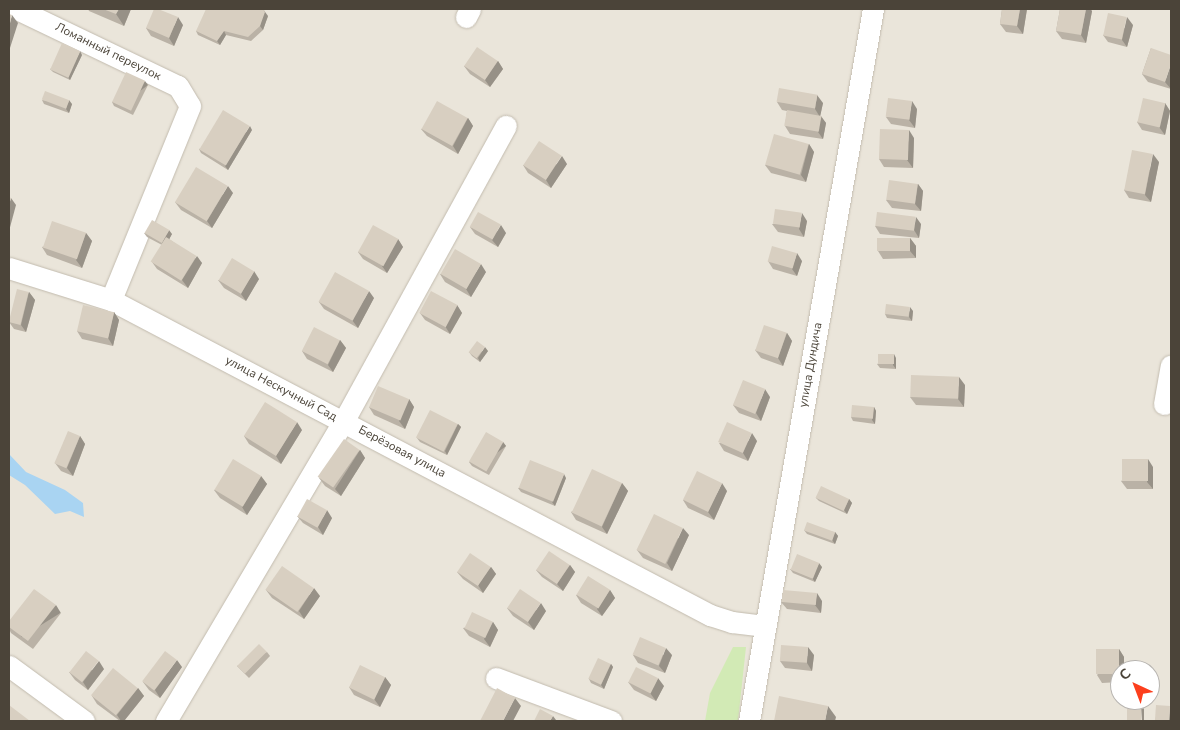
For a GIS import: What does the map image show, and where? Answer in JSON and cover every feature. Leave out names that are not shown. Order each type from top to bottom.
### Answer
[{"type":"street","name":"Ломанный переулок","points":[[16,9],[178,86],[190,106],[111,300]]},
{"type":"street","name":"улица Дундича","points":[[748,721],[873,9]]},
{"type":"street","name":"Берёзовая улица","points":[[506,126],[343,422],[710,615],[732,622],[764,626]]},
{"type":"street","name":"улица Нескучный Сад","points":[[9,268],[111,300],[343,422],[166,721]]},
{"type":"street","points":[[1164,404],[1171,366]]},
{"type":"street","points":[[9,666],[84,721]]},
{"type":"street","points":[[496,678],[611,721]]},
{"type":"shaded area","points":[[9,9],[1171,9],[1171,721],[9,721]]},
{"type":"green space","points":[[733,647],[746,647],[738,721],[705,721],[710,693]]},
{"type":"water","points":[[9,454],[26,472],[65,490],[83,503],[84,517],[70,511],[55,514],[25,485],[9,475]]},
{"type":"building","points":[[103,9],[119,9],[116,14]]},
{"type":"building","points":[[154,9],[178,17],[169,38],[146,28]]},
{"type":"building","points":[[206,9],[263,9],[265,12],[260,26],[248,37],[224,31],[217,41],[196,31]]},
{"type":"building","points":[[1002,9],[1020,9],[1017,26],[1000,24]]},
{"type":"building","points":[[1060,9],[1086,9],[1081,35],[1056,31]]},
{"type":"building","points":[[1108,13],[1127,17],[1122,39],[1103,35]]},
{"type":"building","points":[[9,14],[12,15],[9,27]]},
{"type":"building","points":[[62,43],[80,51],[68,78],[50,69]]},
{"type":"building","points":[[477,47],[498,61],[485,80],[464,66]]},
{"type":"building","points":[[1151,48],[1171,55],[1171,64],[1165,82],[1142,74]]},
{"type":"building","points":[[126,72],[145,81],[131,111],[112,102]]},
{"type":"building","points":[[779,88],[817,95],[815,109],[777,102]]},
{"type":"building","points":[[45,91],[69,100],[66,109],[42,99]]},
{"type":"building","points":[[888,98],[912,101],[910,120],[886,117]]},
{"type":"building","points":[[1143,98],[1165,103],[1160,128],[1137,122]]},
{"type":"building","points":[[437,101],[468,118],[452,146],[421,129]]},
{"type":"building","points":[[223,110],[250,126],[226,165],[199,149]]},
{"type":"building","points":[[787,110],[821,116],[819,132],[784,126]]},
{"type":"building","points":[[880,129],[909,130],[908,160],[879,159]]},
{"type":"building","points":[[774,134],[809,144],[800,175],[765,165]]},
{"type":"building","points":[[539,141],[562,156],[546,180],[523,165]]},
{"type":"building","points":[[1132,150],[1153,154],[1145,194],[1124,190]]},
{"type":"building","points":[[196,167],[228,186],[207,221],[175,202]]},
{"type":"building","points":[[889,180],[918,184],[915,204],[886,200]]},
{"type":"building","points":[[775,209],[802,213],[800,228],[773,224]]},
{"type":"building","points":[[478,212],[501,225],[492,239],[470,227]]},
{"type":"building","points":[[877,212],[916,217],[914,231],[875,226]]},
{"type":"building","points":[[152,220],[169,230],[162,243],[144,233]]},
{"type":"building","points":[[52,221],[86,233],[77,259],[43,247]]},
{"type":"building","points":[[373,225],[398,239],[383,266],[358,252]]},
{"type":"building","points":[[166,237],[197,256],[181,281],[151,262]]},
{"type":"building","points":[[877,238],[910,238],[910,251],[877,251]]},
{"type":"building","points":[[772,246],[797,253],[793,269],[768,261]]},
{"type":"building","points":[[455,249],[481,264],[466,289],[440,274]]},
{"type":"building","points":[[232,258],[254,271],[241,294],[219,280]]},
{"type":"building","points":[[335,272],[369,291],[353,321],[319,302]]},
{"type":"building","points":[[17,289],[29,292],[20,325],[9,322]]},
{"type":"building","points":[[431,291],[457,305],[446,327],[419,313]]},
{"type":"building","points":[[886,304],[910,307],[909,317],[885,314]]},
{"type":"building","points":[[83,305],[114,312],[108,339],[77,331]]},
{"type":"building","points":[[764,325],[787,333],[778,358],[755,351]]},
{"type":"building","points":[[314,327],[340,340],[328,364],[302,351]]},
{"type":"building","points":[[477,341],[485,347],[477,358],[469,352]]},
{"type":"building","points":[[878,354],[894,354],[894,364],[878,364]]},
{"type":"building","points":[[911,375],[959,377],[958,399],[910,397]]},
{"type":"building","points":[[743,380],[765,389],[755,414],[733,405]]},
{"type":"building","points":[[378,386],[409,399],[400,420],[369,407]]},
{"type":"building","points":[[265,402],[297,422],[276,456],[244,436]]},
{"type":"building","points":[[852,405],[874,407],[873,419],[851,417]]},
{"type":"building","points":[[430,410],[458,424],[444,452],[416,438]]},
{"type":"building","points":[[727,422],[752,433],[743,453],[718,442]]},
{"type":"building","points":[[68,431],[80,436],[66,468],[54,463]]},
{"type":"building","points":[[486,432],[503,442],[486,471],[469,461]]},
{"type":"building","points":[[344,439],[360,450],[333,488],[318,477]]},
{"type":"building","points":[[233,459],[261,476],[243,507],[214,490]]},
{"type":"building","points":[[1122,459],[1148,459],[1148,481],[1122,481]]},
{"type":"building","points":[[530,460],[564,474],[553,502],[519,488]]},
{"type":"building","points":[[592,469],[622,483],[602,526],[572,513]]},
{"type":"building","points":[[697,471],[722,483],[708,512],[683,500]]},
{"type":"building","points":[[821,486],[849,499],[844,511],[816,498]]},
{"type":"building","points":[[307,499],[327,510],[317,528],[297,516]]},
{"type":"building","points":[[654,514],[683,528],[665,564],[636,550]]},
{"type":"building","points":[[807,522],[835,532],[832,541],[804,530]]},
{"type":"building","points":[[549,551],[570,565],[557,584],[536,570]]},
{"type":"building","points":[[470,553],[491,567],[478,586],[457,572]]},
{"type":"building","points":[[797,554],[819,563],[813,579],[791,570]]},
{"type":"building","points":[[282,566],[314,588],[297,612],[265,590]]},
{"type":"building","points":[[588,576],[610,590],[598,608],[576,595]]},
{"type":"building","points":[[34,589],[56,605],[28,641],[9,627],[9,621]]},
{"type":"building","points":[[520,589],[541,603],[528,622],[507,608]]},
{"type":"building","points":[[783,590],[817,593],[816,605],[782,602]]},
{"type":"building","points":[[472,612],[493,622],[485,638],[464,628]]},
{"type":"building","points":[[640,637],[666,648],[658,665],[633,654]]},
{"type":"building","points":[[259,644],[267,652],[245,674],[237,666]]},
{"type":"building","points":[[781,645],[808,647],[807,663],[780,661]]},
{"type":"building","points":[[1096,649],[1119,649],[1119,660],[1110,660],[1110,674],[1096,674]]},
{"type":"building","points":[[86,651],[99,661],[82,682],[69,672]]},
{"type":"building","points":[[165,651],[177,660],[154,690],[142,681]]},
{"type":"building","points":[[598,658],[611,664],[601,685],[588,679]]},
{"type":"building","points":[[360,665],[385,677],[374,700],[349,687]]},
{"type":"building","points":[[636,667],[658,678],[651,693],[628,682]]},
{"type":"building","points":[[113,668],[138,688],[116,715],[91,695]]},
{"type":"building","points":[[497,688],[515,698],[503,721],[480,721]]},
{"type":"building","points":[[779,696],[828,706],[825,721],[774,721]]},
{"type":"building","points":[[9,705],[30,721],[9,721]]},
{"type":"building","points":[[1160,705],[1170,706],[1169,721],[1155,721],[1156,710],[1160,710]]},
{"type":"building","points":[[540,709],[553,716],[550,721],[534,721]]},
{"type":"building","points":[[1127,710],[1141,710],[1141,721],[1127,721]]}]
